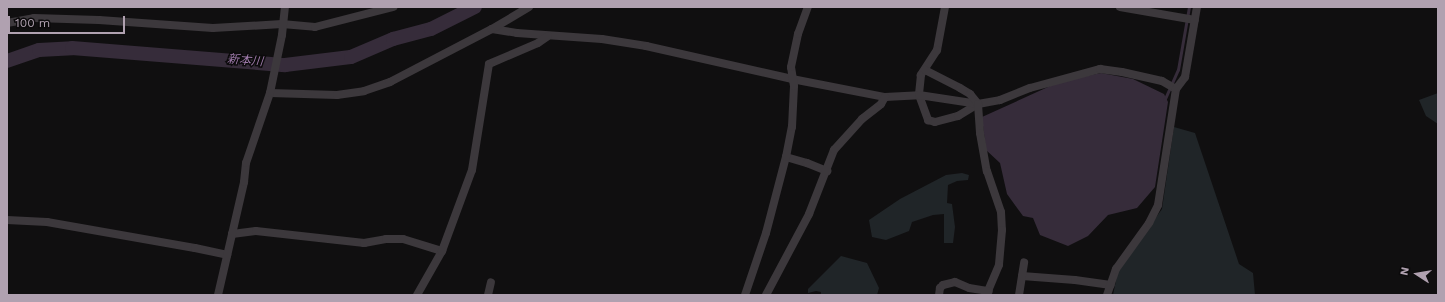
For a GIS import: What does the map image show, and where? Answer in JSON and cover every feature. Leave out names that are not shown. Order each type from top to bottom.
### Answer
[{"type":"street","points":[[218,295],[246,163],[270,89],[282,35],[285,7]]},
{"type":"street","points":[[7,23],[34,18],[99,20],[213,28],[282,24],[315,27],[393,7]]},
{"type":"street","points":[[270,89],[337,95],[364,91],[390,82],[492,29],[529,7]]},
{"type":"street","points":[[744,295],[766,233],[786,157],[792,127],[794,86],[791,67],[808,7]]},
{"type":"street","points":[[945,7],[937,50],[921,75],[919,95],[928,120],[935,122],[958,116],[978,104]]},
{"type":"street","points":[[1120,7],[1195,20]]},
{"type":"street","points":[[1107,295],[1116,269],[1149,223],[1158,205],[1176,89],[1185,77],[1197,7]]},
{"type":"street","points":[[492,29],[548,36],[602,38],[646,46],[792,79],[885,98],[919,95],[978,104],[1000,100],[1030,88],[1100,69],[1122,72],[1162,81],[1176,89]]},
{"type":"street","points":[[417,295],[442,251],[474,162],[489,64],[538,43],[548,36]]},
{"type":"street","points":[[925,70],[965,91],[978,104],[980,133],[986,171],[1000,212],[1002,230],[999,265],[988,293],[955,282],[943,285],[940,288],[939,295]]},
{"type":"street","points":[[766,295],[803,227],[820,182],[827,171],[834,150],[853,128],[881,104],[885,98]]},
{"type":"street","points":[[786,157],[827,171]]},
{"type":"street","points":[[7,220],[47,222],[188,247],[227,256]]},
{"type":"street","points":[[232,234],[256,231],[364,243],[386,239],[403,239],[442,251]]},
{"type":"street","points":[[1019,295],[1024,262]]},
{"type":"street","points":[[1022,276],[1075,280],[1111,285]]},
{"type":"street","points":[[488,295],[491,282]]},
{"type":"shaded area","points":[[1101,73],[1133,79],[1164,94],[1168,102],[1155,187],[1137,208],[1108,215],[1088,236],[1068,246],[1040,235],[1033,218],[1023,216],[1007,194],[1000,163],[986,150],[982,117],[1059,82]]},
{"type":"shaded area","points":[[1438,93],[1438,124],[1426,116],[1419,100]]},
{"type":"shaded area","points":[[1174,127],[1195,133],[1239,264],[1253,273],[1255,295],[1113,295],[1118,271],[1162,209]]},
{"type":"shaded area","points":[[962,173],[969,175],[968,180],[957,181],[948,185],[947,203],[952,204],[955,227],[953,243],[944,243],[944,214],[933,215],[912,222],[909,231],[886,240],[872,237],[869,220],[900,199],[946,175]]},
{"type":"shaded area","points":[[841,256],[867,263],[879,288],[877,295],[821,295],[821,292],[816,291],[808,293],[808,289]]},
{"type":"waterway","name":"新本川","points":[[7,61],[39,50],[72,48],[285,65],[351,57],[393,39],[431,29],[475,7]]},
{"type":"waterway","points":[[1164,101],[1178,70],[1189,7]]}]
